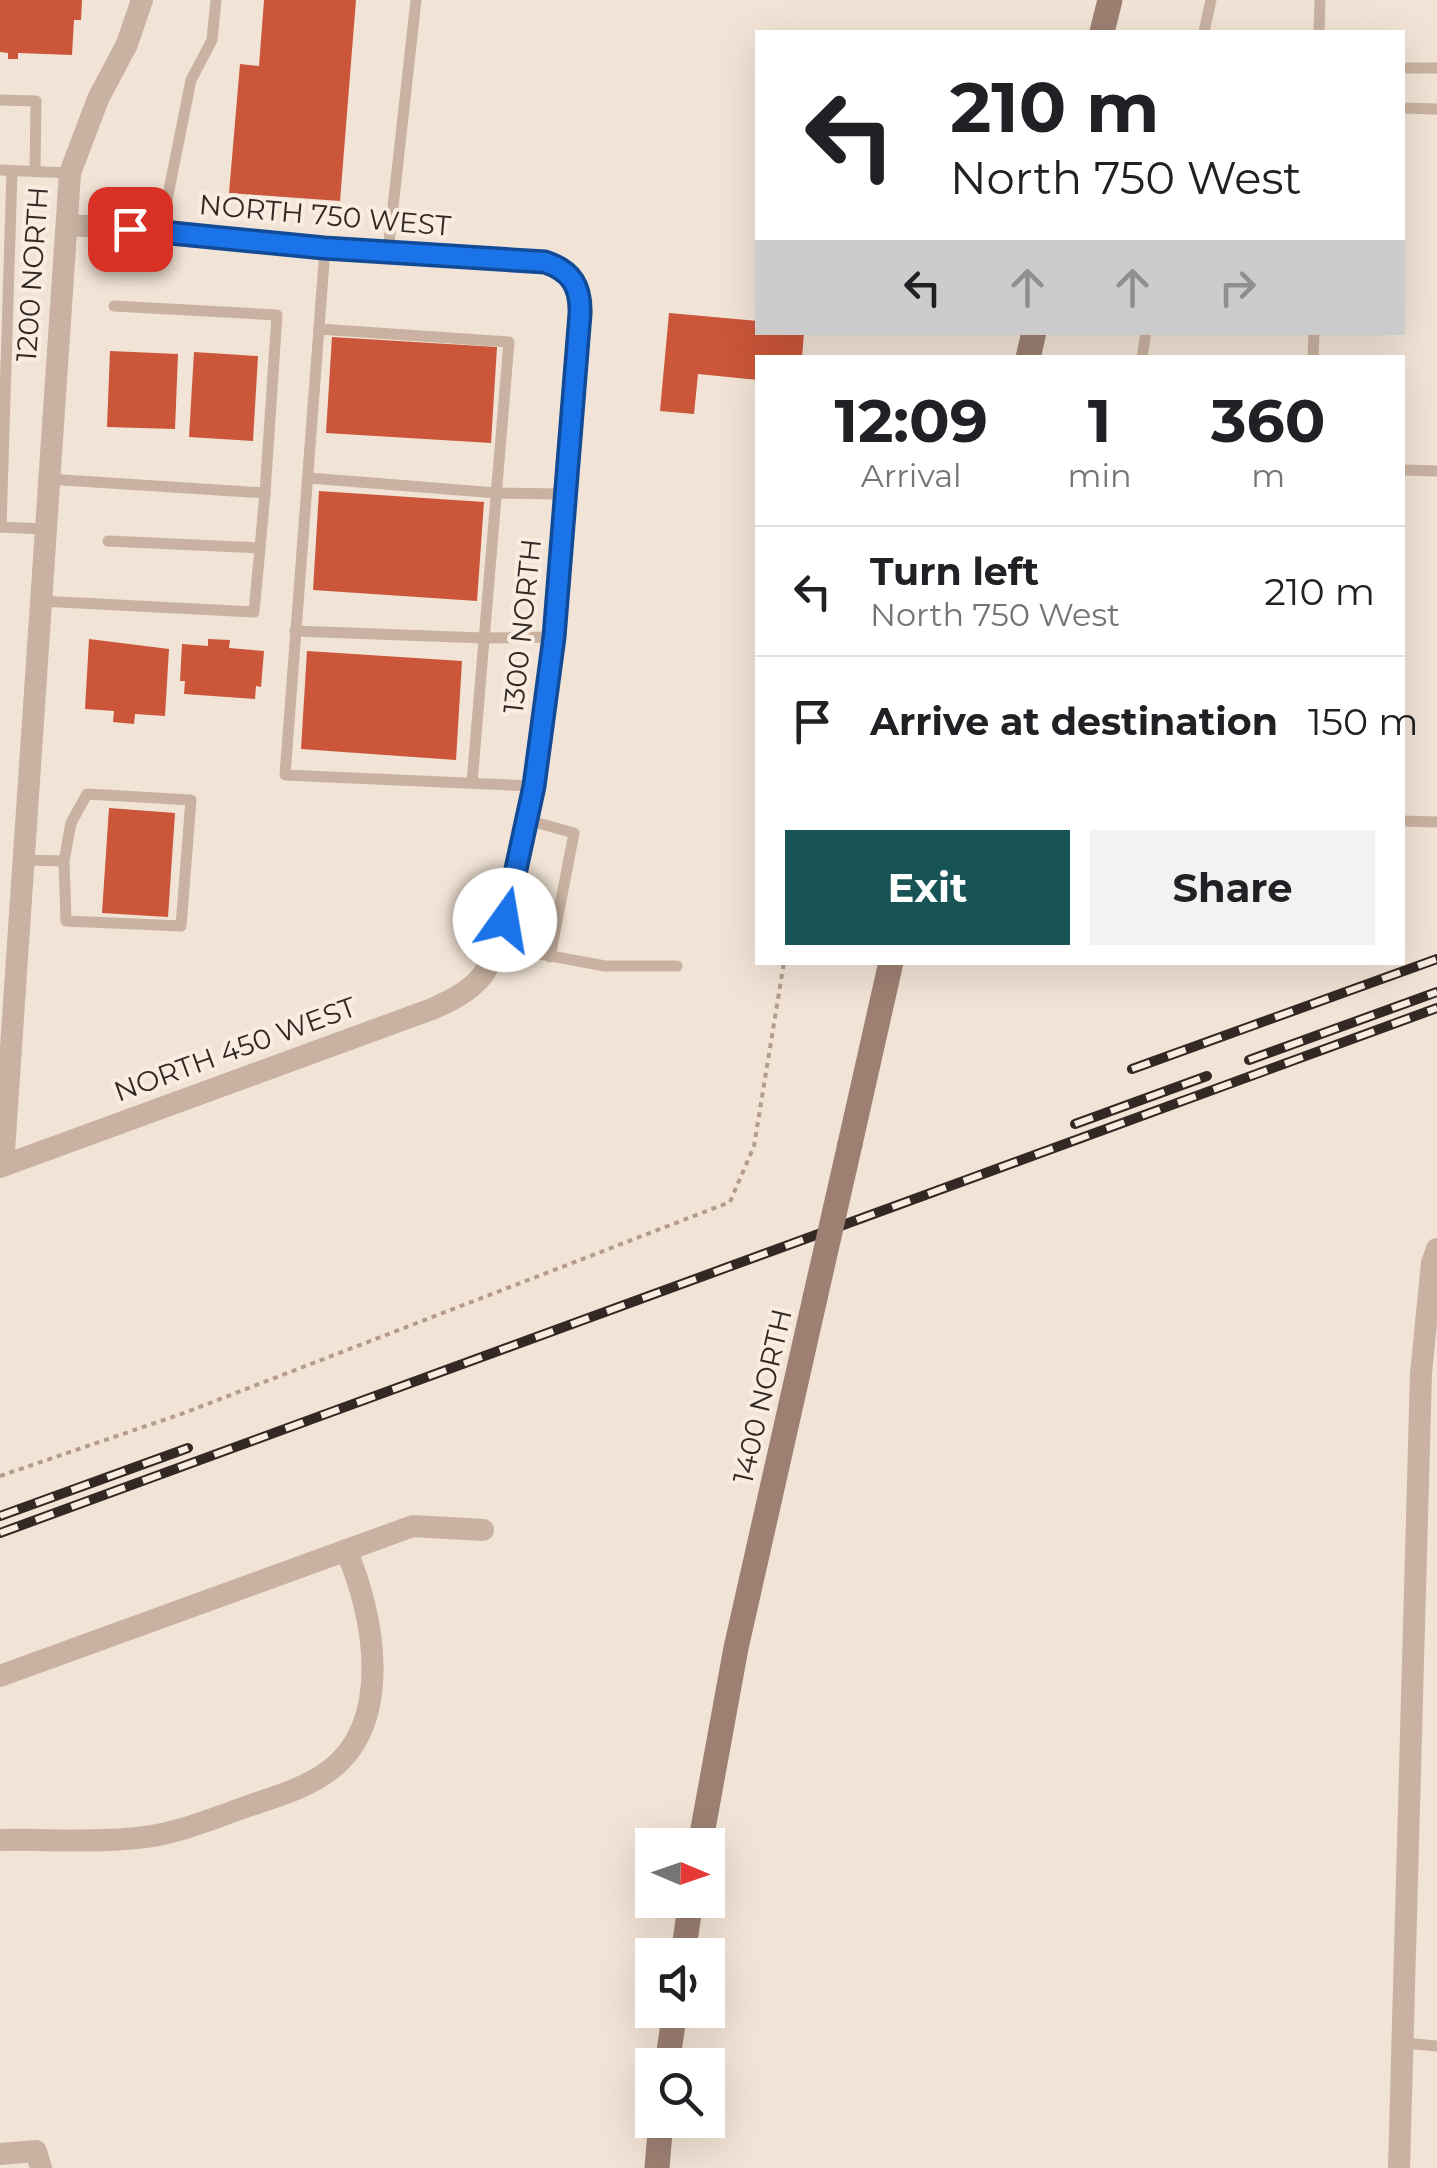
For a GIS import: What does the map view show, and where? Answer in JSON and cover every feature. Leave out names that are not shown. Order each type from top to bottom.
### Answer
[{"type":"main road","points":[[1102,30],[1110,0]]},
{"type":"main road","name":"1400 NORTH","points":[[703,1828],[736,1648],[890,965]]},
{"type":"main road","points":[[657,2168],[660,2138]]},
{"type":"street","name":"1200 NORTH","points":[[2,1166],[8,980],[23,860],[70,173],[98,99],[127,44],[142,0]]},
{"type":"street","name":"NORTH 750 WEST","points":[[67,225],[161,230],[324,248],[545,262],[561,267],[573,279]]},
{"type":"street","name":"1300 NORTH","points":[[484,974],[497,946],[528,820],[554,637],[581,296],[573,279]]},
{"type":"street","name":"NORTH 450 WEST","points":[[2,1166],[432,1009],[470,988],[484,974]]},
{"type":"street","points":[[1399,2168],[1432,1262],[1437,1250]]},
{"type":"street","points":[[0,1676],[413,1526],[483,1530]]},
{"type":"street","points":[[0,1840],[138,1838],[182,1830],[301,1787],[332,1769],[366,1722],[372,1667],[372,1627],[346,1550]]},
{"type":"street","points":[[0,2154],[38,2160]]},
{"type":"lane","points":[[161,230],[191,80],[212,40],[216,0]]},
{"type":"lane","points":[[388,252],[416,0]]},
{"type":"lane","points":[[1204,30],[1211,0]]},
{"type":"lane","points":[[1319,30],[1320,0]]},
{"type":"lane","points":[[1405,68],[1437,68]]},
{"type":"lane","points":[[0,100],[36,101],[35,172]]},
{"type":"lane","points":[[1405,108],[1437,109]]},
{"type":"lane","points":[[44,530],[0,527],[6,170],[70,173]]},
{"type":"lane","points":[[324,248],[310,478],[285,775],[534,786]]},
{"type":"lane","points":[[40,601],[254,612],[278,315],[114,306]]},
{"type":"lane","points":[[319,328],[509,342],[472,784]]},
{"type":"lane","points":[[1405,470],[1437,471]]},
{"type":"lane","points":[[310,478],[497,493],[565,494]]},
{"type":"lane","points":[[48,480],[265,493]]},
{"type":"lane","points":[[108,541],[260,548]]},
{"type":"lane","points":[[295,631],[554,637]]},
{"type":"lane","points":[[88,794],[191,800],[181,926],[66,921],[64,861],[71,824],[88,794]]},
{"type":"lane","points":[[528,820],[574,833],[550,957]]},
{"type":"lane","points":[[1405,821],[1437,822]]},
{"type":"lane","points":[[23,860],[64,861]]},
{"type":"lane","points":[[497,946],[605,966],[677,966]]},
{"type":"lane","points":[[1404,2044],[1437,2046]]},
{"type":"path","points":[[0,1476],[184,1414],[730,1202],[754,1146],[784,965]]},
{"type":"building","points":[[0,0],[82,0],[81,20],[74,20],[72,55],[18,53],[18,59],[8,59],[8,53],[0,52]]},
{"type":"building","points":[[264,0],[356,0],[340,201],[229,193],[240,64],[259,66]]},
{"type":"building","points":[[669,313],[755,321],[755,335],[804,335],[802,355],[755,355],[755,380],[698,374],[694,414],[660,411]]},
{"type":"building","points":[[332,337],[497,347],[491,443],[326,433]]},
{"type":"building","points":[[110,351],[178,354],[175,429],[107,427]]},
{"type":"building","points":[[194,352],[258,356],[253,441],[189,437]]},
{"type":"building","points":[[319,491],[484,502],[477,601],[313,590]]},
{"type":"building","points":[[89,639],[169,649],[165,716],[135,714],[134,724],[113,722],[114,711],[85,709]]},
{"type":"building","points":[[208,639],[230,640],[229,648],[264,651],[261,687],[256,686],[255,699],[184,694],[185,681],[180,681],[182,644],[208,646]]},
{"type":"building","points":[[307,651],[462,661],[456,760],[301,749]]},
{"type":"building","points":[[109,808],[175,813],[168,917],[102,913]]},
{"type":"railway","points":[[1132,1069],[1437,959]]},
{"type":"railway","points":[[1249,1060],[1437,992]]},
{"type":"railway","points":[[0,1533],[1437,1008]]},
{"type":"railway","points":[[1075,1124],[1207,1076]]},
{"type":"railway","points":[[0,1516],[188,1448]]},
{"type":"route","points":[[130,229],[324,248],[545,262],[561,267],[573,279],[581,296],[554,637],[534,786],[505,920]]}]
